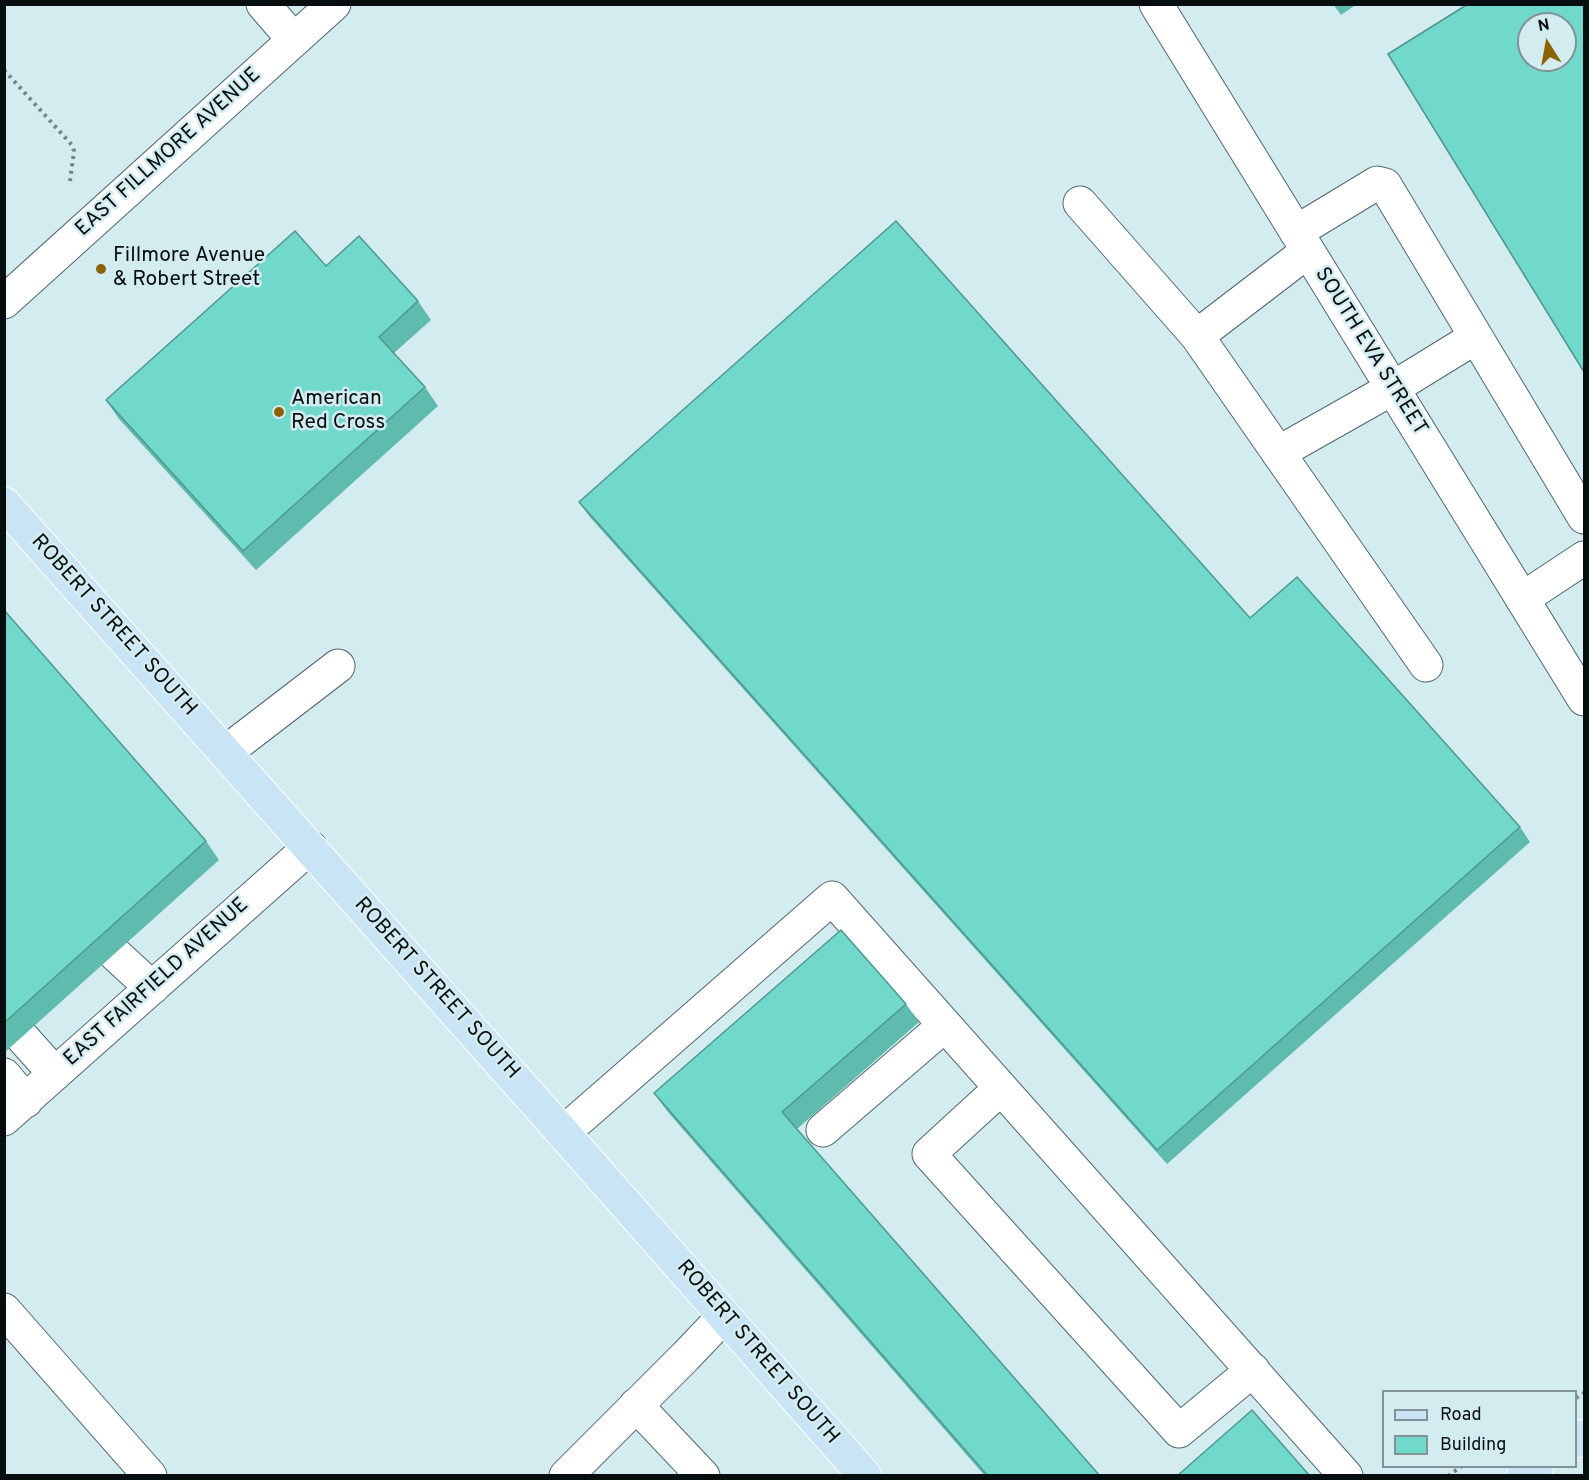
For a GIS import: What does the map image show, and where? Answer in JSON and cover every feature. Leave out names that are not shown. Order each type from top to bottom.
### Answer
[{"type":"main road","name":"ROBERT STREET SOUTH","points":[[4,504],[563,1132],[864,1475]]},
{"type":"street","points":[[262,4],[294,40]]},
{"type":"street","name":"EAST FILLMORE AVENUE","points":[[4,302],[334,4]]},
{"type":"street","name":"SOUTH EVA STREET","points":[[1156,4],[1584,696]]},
{"type":"street","points":[[1197,336],[1302,242],[1377,183],[1385,185],[1584,517]]},
{"type":"street","points":[[1080,203],[1197,336],[1426,665]]},
{"type":"street","points":[[1278,453],[1393,388],[1476,337]]},
{"type":"street","points":[[1522,599],[1584,558]]},
{"type":"street","points":[[226,752],[338,666]]},
{"type":"street","name":"EAST FAIRFIELD AVENUE","points":[[15,1110],[310,847]]},
{"type":"street","points":[[563,1132],[832,898],[1346,1476]]},
{"type":"street","points":[[115,954],[152,988]]},
{"type":"street","points":[[823,1130],[945,1025]]},
{"type":"street","points":[[22,1037],[55,1074]]},
{"type":"street","points":[[4,1075],[15,1110]]},
{"type":"street","points":[[1001,1088],[929,1154],[1179,1431],[1253,1370]]},
{"type":"street","points":[[4,1310],[150,1476]]},
{"type":"street","points":[[566,1476],[724,1316]]},
{"type":"street","points":[[636,1406],[703,1476]]},
{"type":"path","points":[[4,70],[72,145],[74,151],[70,181]]},
{"type":"building","points":[[1468,4],[1584,4],[1584,372],[1388,54]]},
{"type":"building","points":[[896,221],[1250,618],[1297,577],[1520,827],[1157,1150],[579,502]]},
{"type":"building","name":"American Red Cross","points":[[295,231],[326,266],[359,236],[418,301],[379,337],[425,387],[243,551],[106,400]]},
{"type":"building","points":[[4,610],[206,841],[4,1023]]},
{"type":"building","points":[[841,930],[906,1004],[782,1112],[1100,1476],[988,1476],[654,1093]]},
{"type":"building","points":[[1252,1410],[1310,1476],[1177,1476]]},
{"type":"place","name":"Fillmore Avenue & Robert Street","points":[[101,269]]},
{"type":"place","name":"American Red Cross","points":[[279,412]]}]
